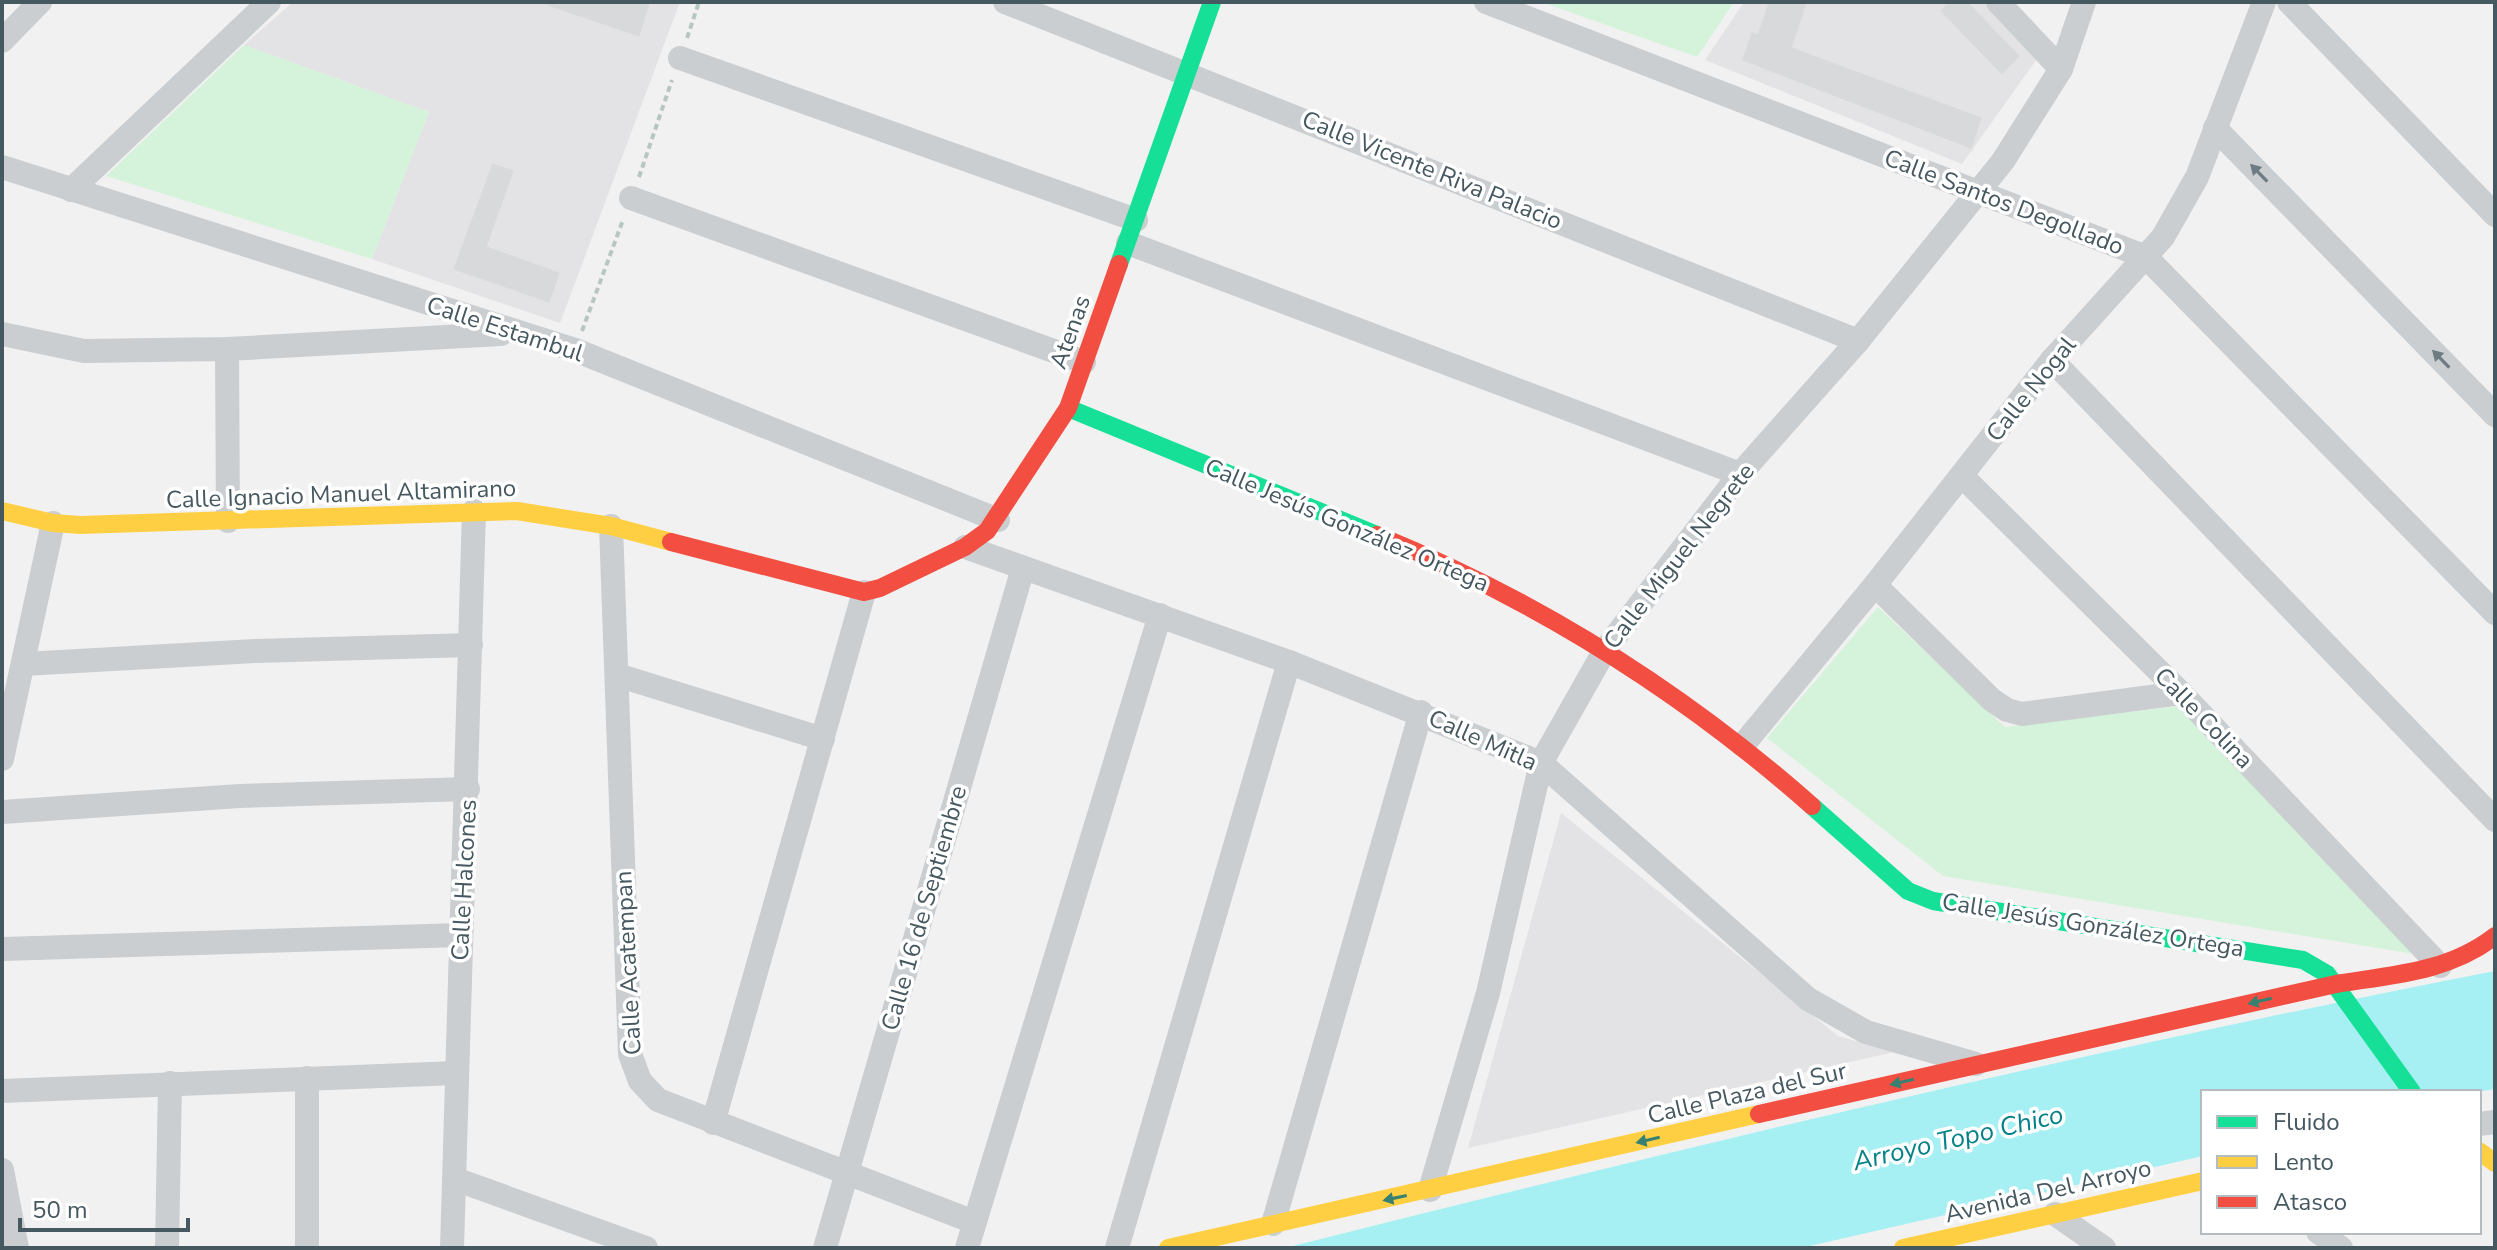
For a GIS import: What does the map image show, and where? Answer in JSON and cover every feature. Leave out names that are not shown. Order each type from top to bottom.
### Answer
[{"type":"street","points":[[2,41],[40,2]]},
{"type":"street","points":[[71,190],[269,2]]},
{"type":"street","name":"Calle Vicente Riva Palacio","points":[[1005,2],[1858,341]]},
{"type":"street","name":"Atenas","points":[[864,592],[965,547],[998,520],[1068,408],[1212,2]]},
{"type":"street","name":"Calle Santos Degollado","points":[[1486,2],[2146,257],[2495,613]]},
{"type":"street","points":[[1998,2],[2061,69]]},
{"type":"street","name":"Calle Miguel Negrete","points":[[1430,1190],[1488,993],[1541,763],[1605,650],[1740,474],[1858,341],[2020,137],[2061,69],[2084,2]]},
{"type":"street","name":"Calle Nogal","points":[[1743,745],[1875,585],[2052,360],[2146,257],[2181,208],[2264,2]]},
{"type":"street","points":[[2289,2],[2495,215]]},
{"type":"street","points":[[680,58],[1132,231],[1740,474]]},
{"type":"street","points":[[2215,128],[2495,415]]},
{"type":"street","name":"Calle Estambul","points":[[2,167],[575,350],[998,520]]},
{"type":"street","points":[[631,198],[1084,362]]},
{"type":"street","points":[[2,334],[84,351],[227,349],[516,333]]},
{"type":"street","points":[[227,349],[228,521]]},
{"type":"street","points":[[2052,360],[2495,820]]},
{"type":"street","name":"Calle Jesús González Ortega","points":[[1068,408],[1424,554],[1486,583],[1605,650],[1743,745],[1893,879],[1920,896],[2003,914],[2286,956],[2320,968],[2336,984]]},
{"type":"street","name":"Calle Colina","points":[[1962,476],[2181,693],[2440,966]]},
{"type":"street","name":"Calle Ignacio Manuel Altamirano","points":[[2,511],[53,523],[228,521],[474,511],[546,514],[611,526],[864,592]]},
{"type":"street","name":"Calle Halcones","points":[[452,1248],[474,511]]},
{"type":"street","points":[[2,759],[53,523]]},
{"type":"street","name":"Calle Acatempan","points":[[611,526],[630,1054],[640,1081],[658,1100],[845,1175],[974,1222]]},
{"type":"street","name":"Calle Mitla","points":[[965,547],[1289,662],[1421,712],[1541,763],[1808,999],[1866,1032],[1978,1065]]},
{"type":"street","name":"Calle 16 de Septiembre","points":[[825,1248],[1023,568]]},
{"type":"street","points":[[1875,585],[1992,700],[2014,713],[2045,712],[2181,693]]},
{"type":"street","points":[[713,1123],[864,592]]},
{"type":"street","points":[[967,1248],[1160,615]]},
{"type":"street","points":[[24,664],[255,651],[471,645]]},
{"type":"street","points":[[1117,1248],[1289,662]]},
{"type":"street","points":[[617,675],[823,739]]},
{"type":"street","points":[[1273,1224],[1421,712]]},
{"type":"street","points":[[2,812],[240,796],[468,789]]},
{"type":"street","points":[[2,949],[461,935]]},
{"type":"street","name":"Calle Plaza del Sur","points":[[1168,1248],[2336,984],[2440,966],[2467,956],[2495,936]]},
{"type":"street","points":[[2336,984],[2411,1090]]},
{"type":"street","points":[[2,1091],[456,1073]]},
{"type":"street","points":[[307,1078],[307,1248]]},
{"type":"street","points":[[167,1248],[170,1083]]},
{"type":"street","points":[[2,1170],[11,1235]]},
{"type":"street","points":[[455,1179],[646,1248]]},
{"type":"street","name":"Avenida Del Arroyo","points":[[1903,1248],[2201,1181]]},
{"type":"street","points":[[2055,1214],[2104,1248]]},
{"type":"street","points":[[2321,1234],[2341,1248]]},
{"type":"shaded area","points":[[293,2],[680,2],[560,323],[372,259],[429,112],[244,45]]},
{"type":"shaded area","points":[[1744,2],[1987,2],[2039,56],[1962,164],[1705,60]]},
{"type":"shaded area","points":[[1561,813],[1838,1036],[1894,1052],[1468,1148]]},
{"type":"green space","points":[[1541,2],[1734,2],[1697,57]]},
{"type":"green space","points":[[244,45],[429,112],[372,259],[106,176]]},
{"type":"green space","points":[[1878,607],[2005,727],[2188,705],[2414,954],[1943,876],[1767,738]]},
{"type":"water","name":"Arroyo Topo Chico","points":[[2495,971],[2495,1089],[2201,1090],[2201,1156],[1801,1248],[1285,1248],[1888,1101],[2343,1001]]},
{"type":"building","points":[[543,2],[651,2],[640,38],[543,5]]},
{"type":"building","points":[[1768,2],[1808,2],[1793,47],[1983,117],[1972,150],[1741,61],[1751,31],[1757,33]]},
{"type":"building","points":[[1947,2],[1969,2],[2021,56],[2002,76],[1939,11]]},
{"type":"building","points":[[492,162],[515,170],[488,246],[561,272],[550,304],[452,270]]},
{"type":"traffic: fast","points":[[1119,264],[1212,2]]},
{"type":"traffic: fast","points":[[1068,408],[1377,535]]},
{"type":"traffic: fast","points":[[1812,806],[1908,891],[1933,901],[2303,960],[2327,974],[2411,1090]]},
{"type":"traffic: slow","points":[[2,511],[53,523],[80,525],[517,511],[611,526],[671,542]]},
{"type":"traffic: slow","points":[[1168,1248],[1759,1114]]},
{"type":"traffic: slow","points":[[2481,1152],[2495,1163]]},
{"type":"traffic: slow","points":[[1903,1248],[2201,1181]]},
{"type":"traffic: jam","points":[[671,542],[864,592],[880,588],[965,547],[987,531],[1068,408],[1119,264]]},
{"type":"traffic: jam","points":[[1377,535],[1494,589],[1606,652],[1712,725],[1812,806]]},
{"type":"traffic: jam","points":[[1759,1114],[2336,984],[2419,970],[2459,957],[2495,936]]}]
